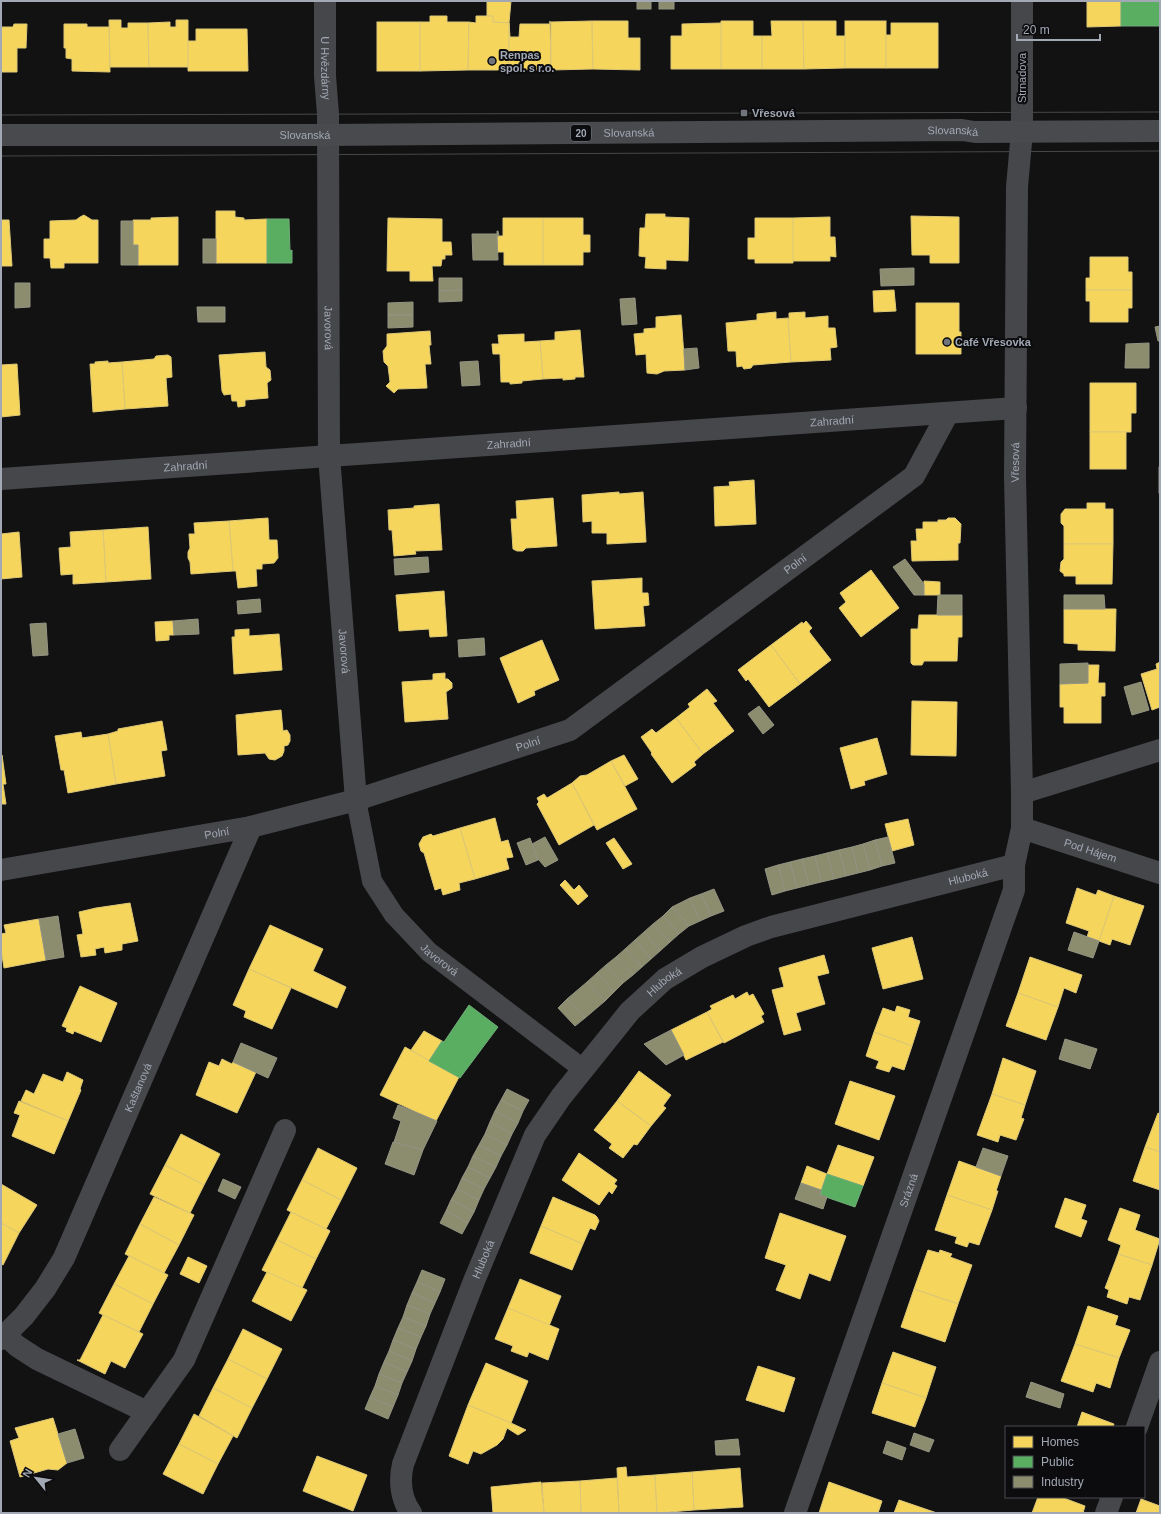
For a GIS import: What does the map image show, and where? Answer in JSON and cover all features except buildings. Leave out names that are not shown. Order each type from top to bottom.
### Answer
[{"type":"main road","name":"Slovanská","points":[[1,135],[327,135],[962,130],[975,132],[1160,131]]},
{"type":"street","name":"U Hvězdárny","points":[[325,1],[325,76],[328,114],[327,135]]},
{"type":"street","name":"Strnadova","points":[[1022,1],[1022,131]]},
{"type":"street","name":"Vřesová","points":[[1022,131],[1017,187],[1015,477],[1022,793]]},
{"type":"street","name":"Javorová","points":[[327,135],[329,456],[356,800],[372,881],[394,915],[430,952],[583,1069]]},
{"type":"street","name":"Zahradní","points":[[1,479],[1016,408]]},
{"type":"street","name":"Polní","points":[[1,870],[251,827],[356,800],[570,730],[914,476],[948,413]]},
{"type":"street","points":[[1014,865],[1022,828],[1022,793],[1160,750]]},
{"type":"street","name":"Kaštanová","points":[[147,1412],[37,1359],[3,1337],[24,1316],[46,1289],[64,1258],[251,827]]},
{"type":"street","name":"Pod Hájem","points":[[1022,828],[1160,873]]},
{"type":"street","name":"Hluboká","points":[[407,1505],[400,1477],[408,1449],[474,1281],[535,1135],[561,1097],[630,1011],[665,979],[702,956],[771,927],[1014,865]]},
{"type":"street","name":"Srázná","points":[[795,1513],[1014,890],[1014,865]]},
{"type":"street","points":[[120,1450],[184,1360],[285,1130]]},
{"type":"street","points":[[1137,1426],[1160,1362]]},
{"type":"street","points":[[1106,1513],[1112,1498]]},
{"type":"tram line","points":[[1,115],[1160,112]]},
{"type":"tram line","points":[[1,156],[1160,151]]},
{"type":"place","name":"Renpas spol. s r.o.","points":[[492,61]]},
{"type":"place","name":"Vřesová","points":[[744,113]]},
{"type":"place","name":"Café Vřesovka","points":[[947,342]]}]
